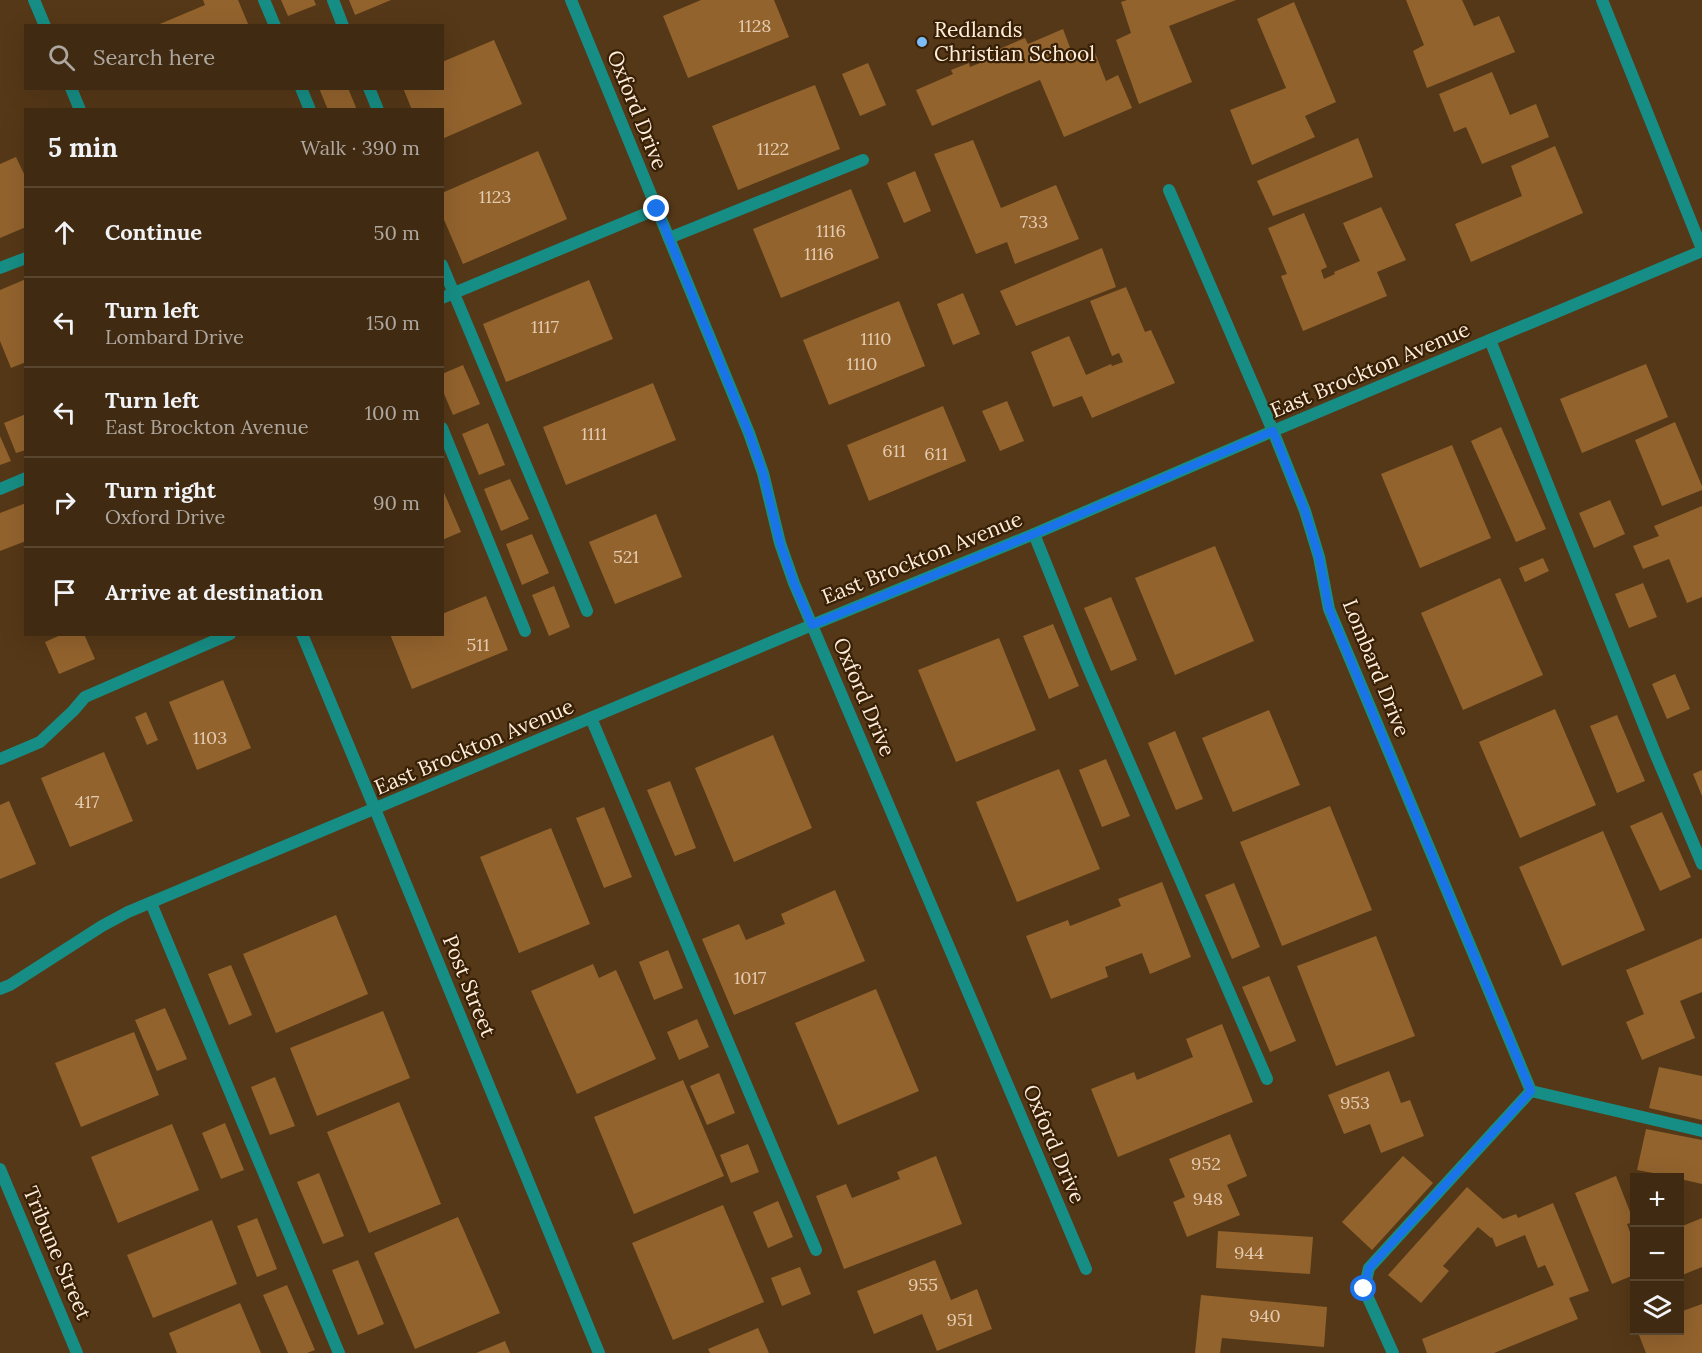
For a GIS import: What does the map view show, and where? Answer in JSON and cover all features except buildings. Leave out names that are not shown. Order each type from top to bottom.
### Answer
[{"type":"street","points":[[34,0],[44,24]]},
{"type":"street","points":[[264,0],[274,24]]},
{"type":"street","points":[[333,0],[342,24]]},
{"type":"street","name":"Oxford Drive","points":[[571,0],[749,433],[763,473],[780,543],[794,583],[1086,1269]]},
{"type":"street","points":[[1602,0],[1702,250]]},
{"type":"street","points":[[72,90],[79,108]]},
{"type":"street","points":[[302,90],[309,108]]},
{"type":"street","points":[[370,90],[377,108]]},
{"type":"street","points":[[669,238],[863,160]]},
{"type":"street","name":"Lombard Drive","points":[[1169,190],[1305,511],[1319,557],[1329,609],[1531,1091]]},
{"type":"street","points":[[448,296],[657,209]]},
{"type":"street","name":"East Brockton Avenue","points":[[0,989],[128,912],[1034,534],[1702,250]]},
{"type":"street","points":[[0,268],[24,259]]},
{"type":"street","points":[[444,275],[448,296],[587,611]]},
{"type":"street","points":[[1490,340],[1702,864]]},
{"type":"street","points":[[444,433],[525,631]]},
{"type":"street","points":[[0,489],[24,479]]},
{"type":"street","points":[[1034,534],[1086,663],[1267,1079]]},
{"type":"street","points":[[0,759],[40,742],[85,697],[225,636]]},
{"type":"street","name":"Post Street","points":[[303,636],[599,1353]]},
{"type":"street","points":[[591,718],[816,1250]]},
{"type":"street","points":[[151,903],[339,1353]]},
{"type":"street","points":[[1393,1353],[1364,1289],[1369,1268],[1531,1091],[1702,1131]]},
{"type":"street","name":"Tribune Street","points":[[0,1169],[78,1353]]},
{"type":"place","name":"Redlands Christian School","points":[[922,42]]},
{"type":"route","points":[[657,209],[749,433],[763,473],[780,543],[812,625],[1034,534],[1273,431],[1305,511],[1319,557],[1329,609],[1531,1091],[1369,1268],[1364,1289]]}]
